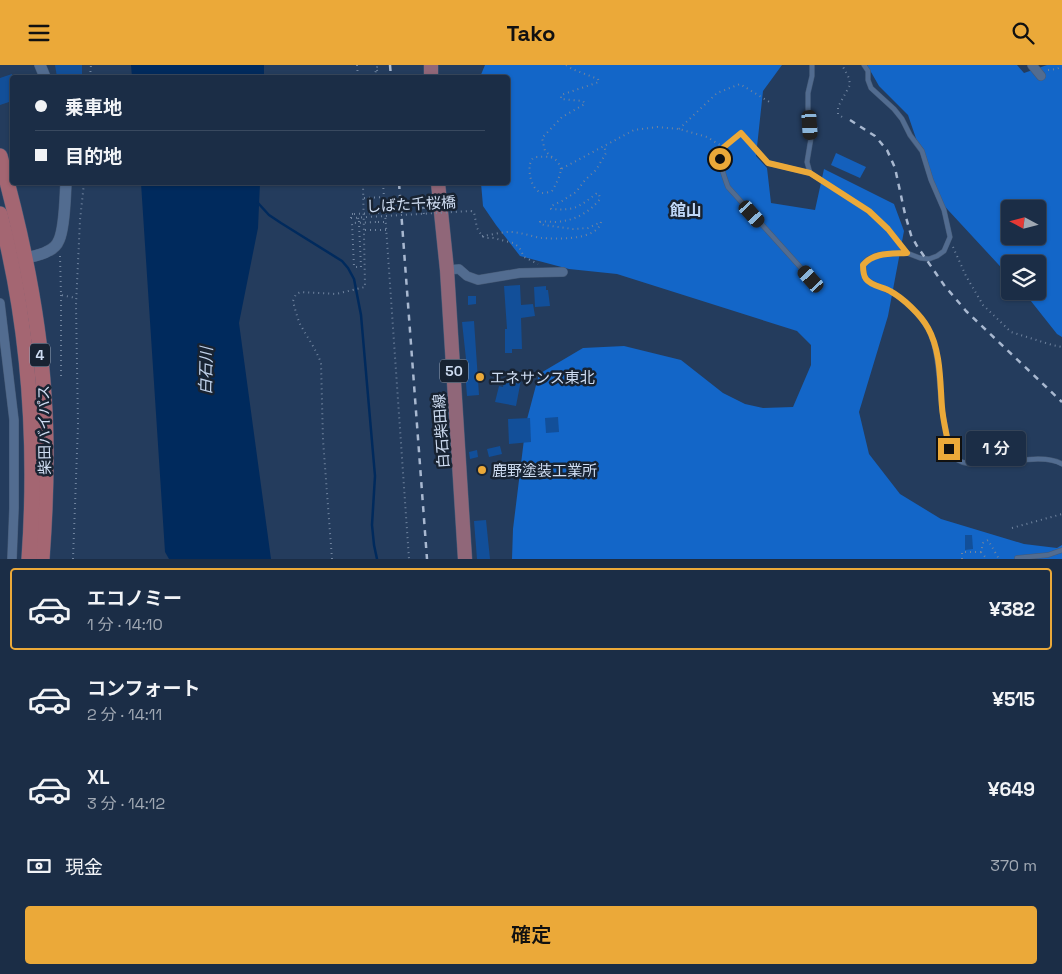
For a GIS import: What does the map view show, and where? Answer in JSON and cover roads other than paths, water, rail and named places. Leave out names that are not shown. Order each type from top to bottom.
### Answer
[{"type":"highway","name":"柴田バイパス","points":[[0,156],[13,202],[13,261],[27,366],[32,447],[32,520],[29,559]]},
{"type":"highway","name":"柴田バイパス","points":[[0,213],[13,261],[38,336],[44,396],[46,450],[42,559]]},
{"type":"main road","name":"白石柴田線","points":[[438,185],[447,270],[465,559]]},
{"type":"street","points":[[1032,65],[1041,76]]},
{"type":"street","points":[[13,261],[43,254],[58,243],[63,223],[66,185]]},
{"type":"street","points":[[447,270],[459,269],[467,276],[478,280],[520,273],[558,271]]},
{"type":"street","points":[[0,303],[14,420],[12,559]]},
{"type":"lane","points":[[810,173],[807,162],[810,138],[808,93],[812,76],[812,65]]},
{"type":"lane","points":[[864,65],[868,71],[868,80],[871,88],[894,109],[922,151],[931,180],[944,211],[950,237],[944,251],[937,257],[929,259],[920,258],[907,253],[877,255],[868,259],[863,265],[865,278],[901,298],[928,328],[940,374],[942,409],[949,449],[954,457],[963,463],[976,464],[1033,459],[1049,460],[1062,464]]},
{"type":"lane","points":[[811,279],[728,187],[720,159],[724,147],[741,133],[768,163],[810,173],[869,211],[888,229],[907,253]]},
{"type":"lane","points":[[1017,559],[1048,555],[1062,550]]},
{"type":"water","points":[[131,65],[264,65],[264,75],[132,75]]},
{"type":"water","name":"白石川","points":[[141,185],[260,185],[258,228],[239,323],[271,559],[169,559],[165,552]]},
{"type":"waterway","points":[[258,203],[269,215],[342,261],[354,279],[361,315],[375,476],[372,525],[377,559]]},
{"type":"railway","points":[[390,65],[391,75]]},
{"type":"railway","points":[[850,120],[875,136],[887,150],[895,168],[911,235],[944,285],[966,311],[1062,402]]},
{"type":"railway","points":[[399,185],[427,559]]},
{"type":"place","name":"エネサンス東北","points":[[480,377]]},
{"type":"place","name":"鹿野塗装工業所","points":[[482,470]]},
{"type":"district","name":"館山","points":[[686,210]]}]
